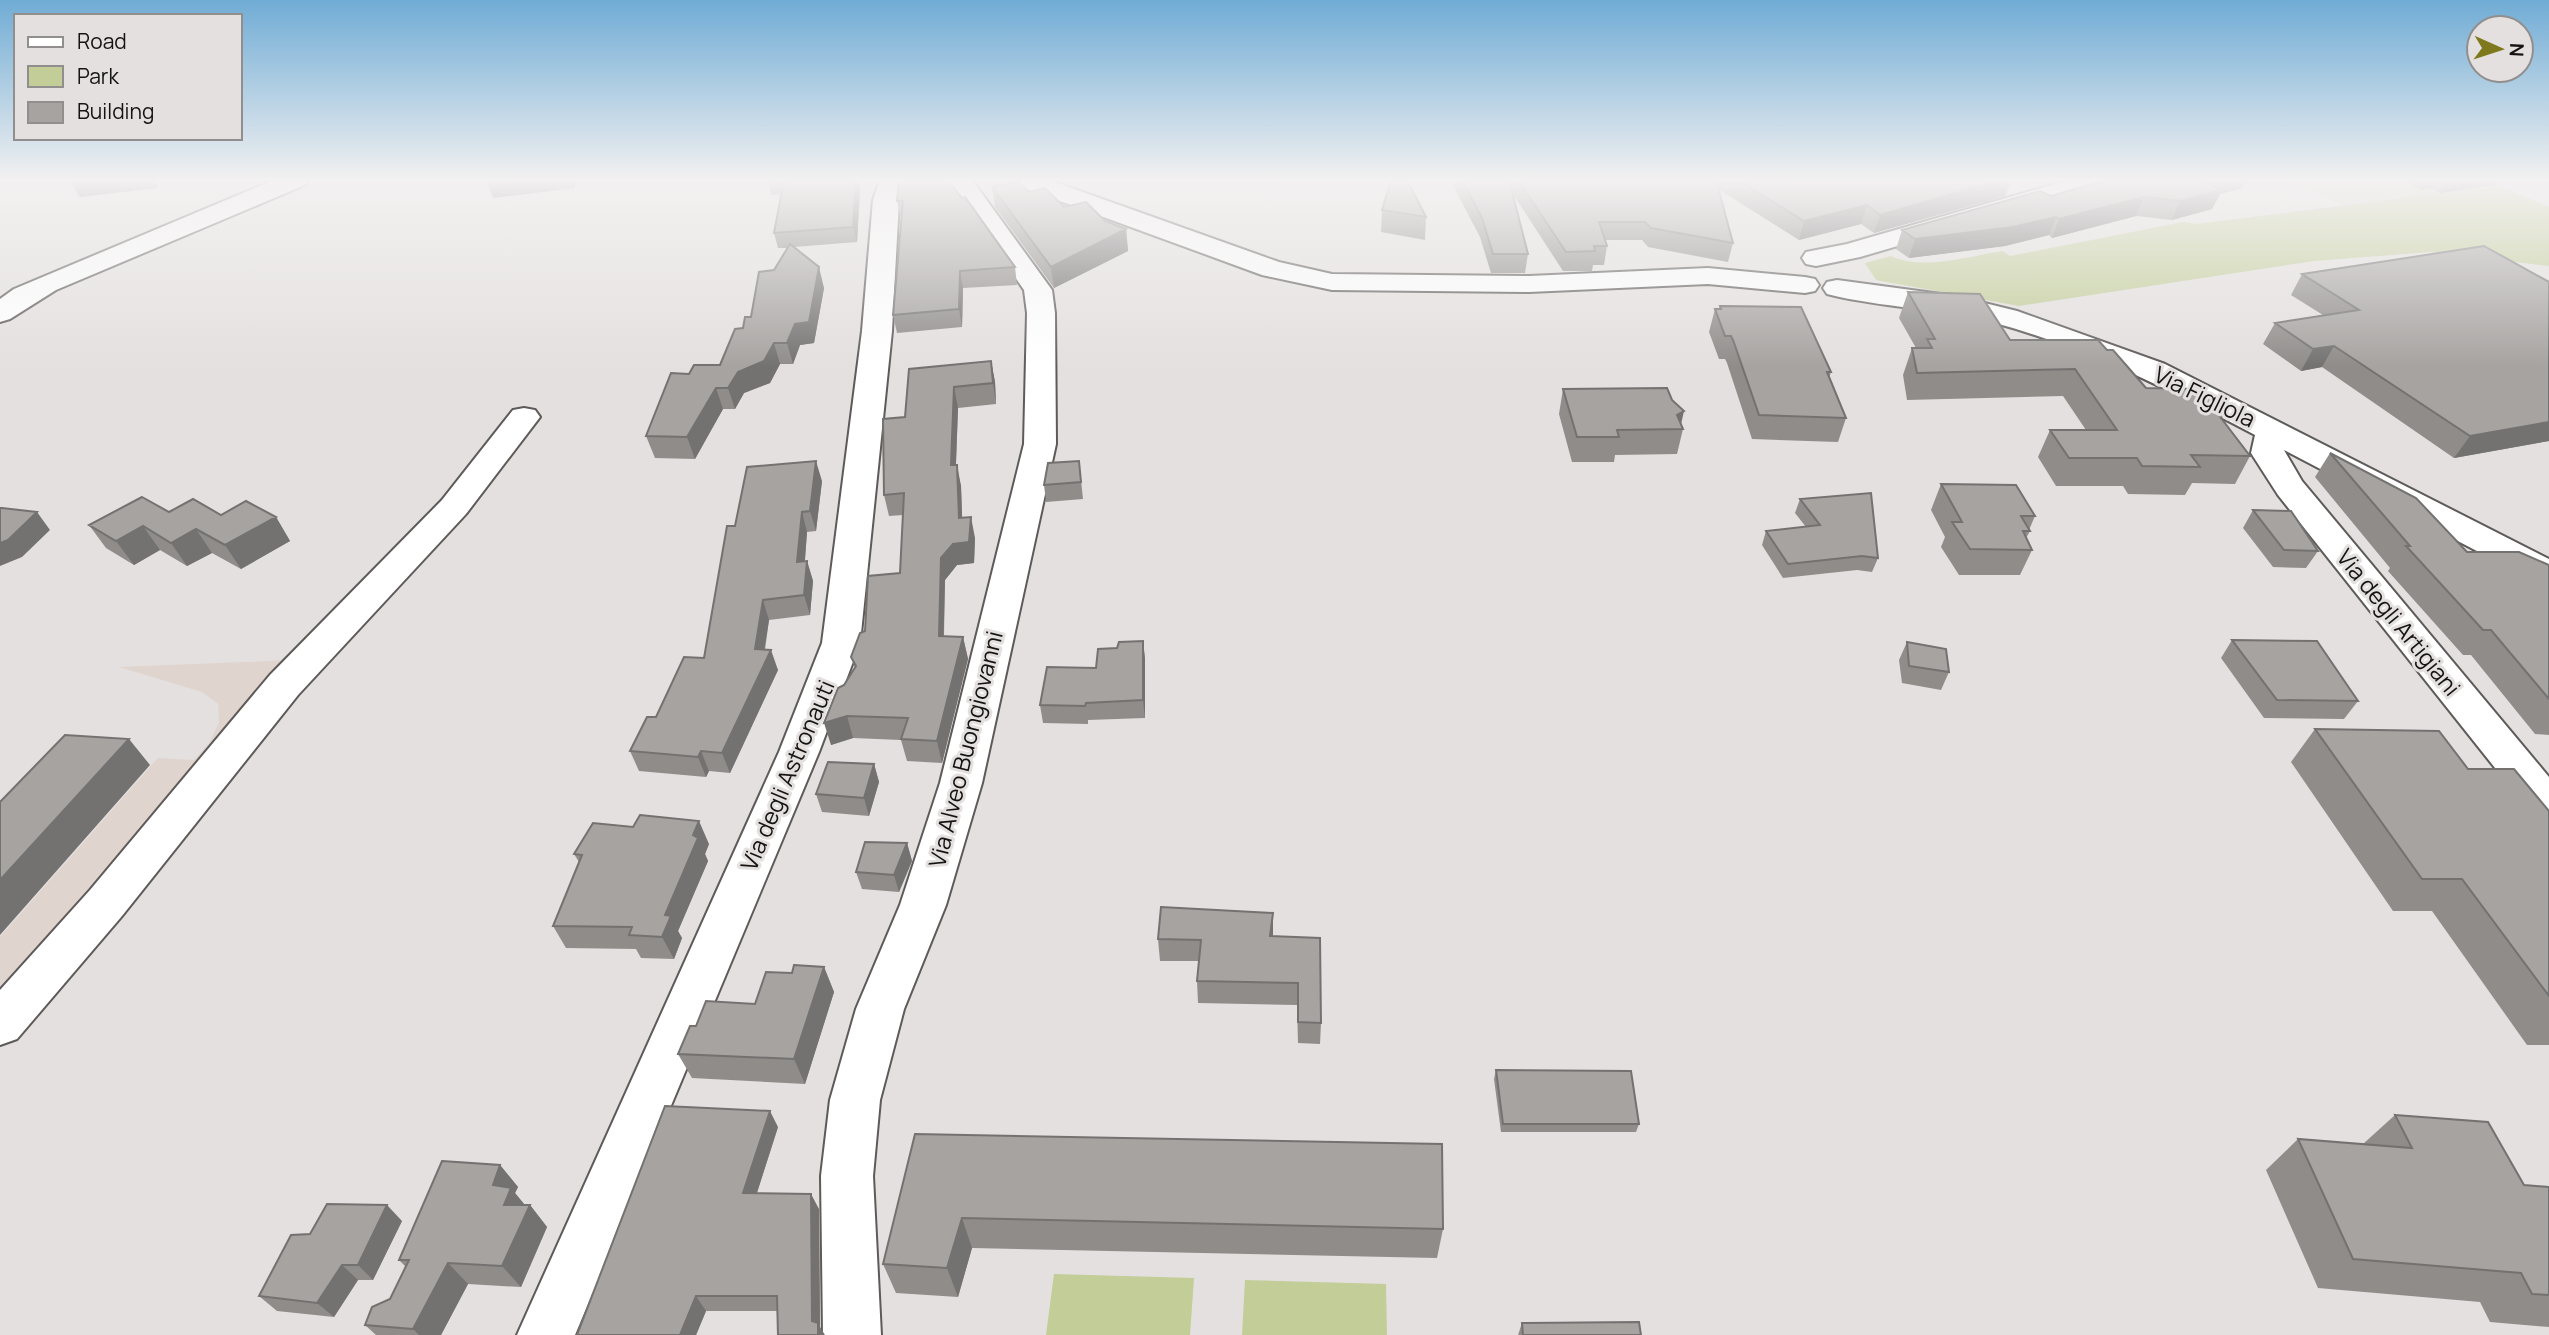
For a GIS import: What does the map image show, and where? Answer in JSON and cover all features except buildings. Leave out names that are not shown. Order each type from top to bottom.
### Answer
[{"type":"street","points":[[0,313],[23,295],[146,242]]},
{"type":"street","name":"Via degli Astronauti","points":[[546,1335],[799,752],[841,643],[877,331],[883,242]]},
{"type":"street","name":"Via Alveo Buongiovanni","points":[[852,1335],[847,1176],[855,1100],[880,1009],[923,905],[961,783],[1012,554],[1040,444],[1041,313],[1038,290],[1004,242]]},
{"type":"street","points":[[1198,242],[1272,269],[1321,281],[1354,284],[1529,284],[1804,268],[1845,270],[1923,242]]},
{"type":"street","name":"Via Figliola","points":[[1804,268],[1845,270],[1884,292],[2007,317],[2154,370],[2549,574]]},
{"type":"street","points":[[0,1024],[106,903],[284,685],[454,507],[524,417]]},
{"type":"street","name":"Via degli Artigiani","points":[[2272,429],[2267,453],[2290,488],[2549,806]]},
{"type":"shaded area","points":[[290,660],[0,1003],[0,937],[158,758],[194,760],[209,743],[219,723],[218,704],[202,692],[119,667]]},
{"type":"green space","points":[[2080,242],[2549,242],[2549,266],[2430,252],[2314,261],[2019,306],[1876,280],[1865,263],[1891,256],[1917,262],[1932,262],[2003,251],[2010,256]]},
{"type":"green space","points":[[1054,1274],[1194,1278],[1190,1335],[1046,1335]]},
{"type":"green space","points":[[1245,1280],[1386,1284],[1387,1335],[1242,1335]]}]
